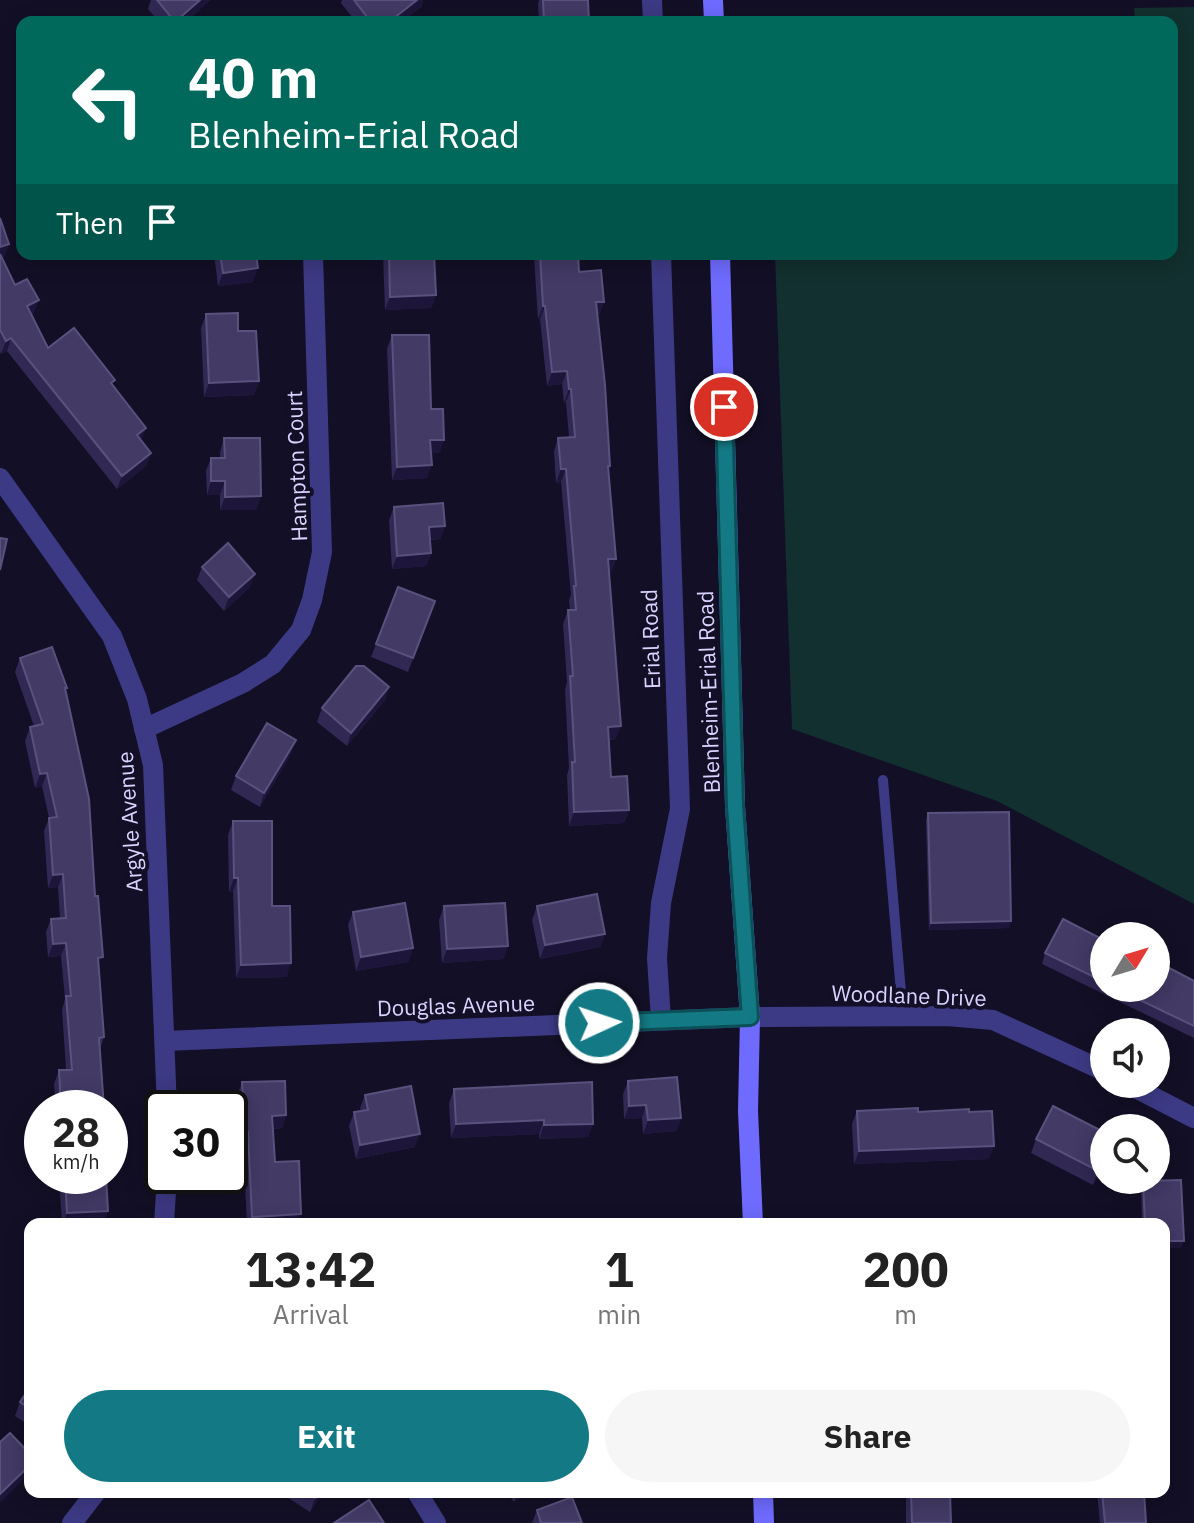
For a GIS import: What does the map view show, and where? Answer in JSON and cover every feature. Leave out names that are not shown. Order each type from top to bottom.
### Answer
[{"type":"main road","name":"Blenheim-Erial Road","points":[[720,260],[735,806],[750,1017],[748,1111],[753,1218]]},
{"type":"main road","points":[[763,1498],[764,1523]]},
{"type":"street","name":"Hampton Court","points":[[144,729],[243,683],[273,664],[301,630],[312,600],[322,552],[313,260]]},
{"type":"street","name":"Erial Road","points":[[661,260],[680,809],[661,903],[657,958],[661,1020]]},
{"type":"street","name":"Argyle Avenue","points":[[0,478],[112,636],[137,699],[153,765],[166,1090]]},
{"type":"street","name":"Woodlane Drive","points":[[750,1017],[947,1016],[993,1020],[1090,1065]]},
{"type":"street","name":"Douglas Avenue","points":[[165,1041],[750,1017]]},
{"type":"street","points":[[1155,1098],[1194,1118]]},
{"type":"street","points":[[164,1218],[166,1194]]},
{"type":"street","points":[[72,1523],[91,1498]]},
{"type":"street","points":[[421,1498],[436,1523]]},
{"type":"lane","points":[[883,780],[903,1016]]},
{"type":"green space","points":[[1194,7],[1194,904],[997,801],[792,729],[775,260],[1178,260],[1178,16],[1135,16],[1134,8]]},
{"type":"building","points":[[157,0],[200,0],[182,16],[170,16]]},
{"type":"building","points":[[354,0],[417,0],[397,16],[366,16]]},
{"type":"building","points":[[543,0],[588,0],[589,16],[544,16]]},
{"type":"building","points":[[0,218],[9,244],[0,247]]},
{"type":"building","points":[[0,254],[15,285],[27,279],[39,300],[27,306],[48,348],[74,328],[115,380],[111,383],[146,428],[137,435],[151,453],[122,476],[11,338],[6,341],[0,330]]},
{"type":"building","points":[[221,260],[257,260],[258,268],[223,273]]},
{"type":"building","points":[[389,260],[434,260],[436,295],[390,297]]},
{"type":"building","points":[[540,260],[578,260],[579,272],[601,270],[604,302],[596,302],[605,385],[616,559],[608,559],[621,726],[608,727],[611,777],[627,776],[629,810],[574,812],[572,762],[575,762],[570,676],[573,676],[568,610],[576,610],[576,586],[566,469],[561,469],[558,438],[575,437],[567,371],[552,372]]},
{"type":"building","points":[[238,313],[238,331],[256,331],[259,381],[209,383],[206,314]]},
{"type":"building","points":[[392,335],[429,335],[431,409],[443,409],[444,440],[430,440],[432,465],[397,467]]},
{"type":"building","points":[[224,438],[260,438],[261,496],[225,497],[225,481],[211,481],[211,458],[225,458]]},
{"type":"building","points":[[443,503],[445,526],[429,527],[431,553],[397,556],[394,507]]},
{"type":"building","points":[[0,538],[7,539],[0,570]]},
{"type":"building","points":[[228,543],[255,574],[229,597],[202,567]]},
{"type":"building","points":[[398,587],[435,601],[413,658],[376,644]]},
{"type":"building","points":[[52,647],[67,688],[89,799],[95,896],[98,896],[103,957],[98,958],[104,1037],[99,1038],[103,1090],[60,1090],[59,1070],[72,1070],[66,996],[71,996],[66,943],[53,944],[51,919],[66,918],[63,874],[53,875],[49,818],[57,817],[47,773],[40,774],[30,727],[43,724],[20,658]]},
{"type":"building","points":[[356,666],[364,666],[389,687],[351,733],[322,708]]},
{"type":"building","points":[[267,723],[296,740],[264,793],[236,776]]},
{"type":"building","points":[[1009,812],[1011,921],[931,923],[928,813]]},
{"type":"building","points":[[233,821],[272,821],[272,906],[290,906],[291,963],[241,965]]},
{"type":"building","points":[[597,894],[605,934],[545,945],[537,906]]},
{"type":"building","points":[[405,903],[413,948],[361,957],[353,912]]},
{"type":"building","points":[[505,903],[508,946],[447,949],[444,906]]},
{"type":"building","points":[[1063,919],[1090,933],[1090,975],[1045,953]]},
{"type":"building","points":[[1170,968],[1194,981],[1194,1026],[1144,1002],[1170,1002]]},
{"type":"building","points":[[677,1077],[681,1118],[648,1120],[646,1105],[629,1106],[628,1081]]},
{"type":"building","points":[[285,1081],[286,1115],[272,1116],[275,1162],[299,1161],[301,1214],[252,1217],[248,1090],[242,1090],[242,1082]]},
{"type":"building","points":[[592,1082],[593,1124],[544,1125],[544,1120],[456,1124],[454,1089]]},
{"type":"building","points":[[411,1086],[420,1134],[360,1145],[354,1112],[368,1110],[365,1095]]},
{"type":"building","points":[[1053,1106],[1090,1125],[1090,1167],[1036,1139]]},
{"type":"building","points":[[918,1108],[918,1112],[992,1111],[994,1146],[859,1151],[857,1111]]},
{"type":"building","points":[[1170,1180],[1181,1180],[1184,1241],[1170,1241],[1170,1218],[1145,1218],[1144,1194],[1170,1194]]},
{"type":"building","points":[[66,1194],[107,1194],[108,1211],[67,1213]]},
{"type":"building","points":[[10,1433],[24,1448],[24,1471],[0,1494],[0,1442]]},
{"type":"building","points":[[572,1498],[582,1523],[541,1523],[537,1510]]},
{"type":"building","points":[[911,1498],[950,1498],[951,1523],[912,1523]]},
{"type":"building","points":[[1103,1498],[1144,1498],[1146,1523],[1105,1523]]},
{"type":"building","points":[[369,1500],[384,1523],[334,1523]]},
{"type":"route","points":[[599,1023],[750,1017],[735,806],[724,407]]}]
